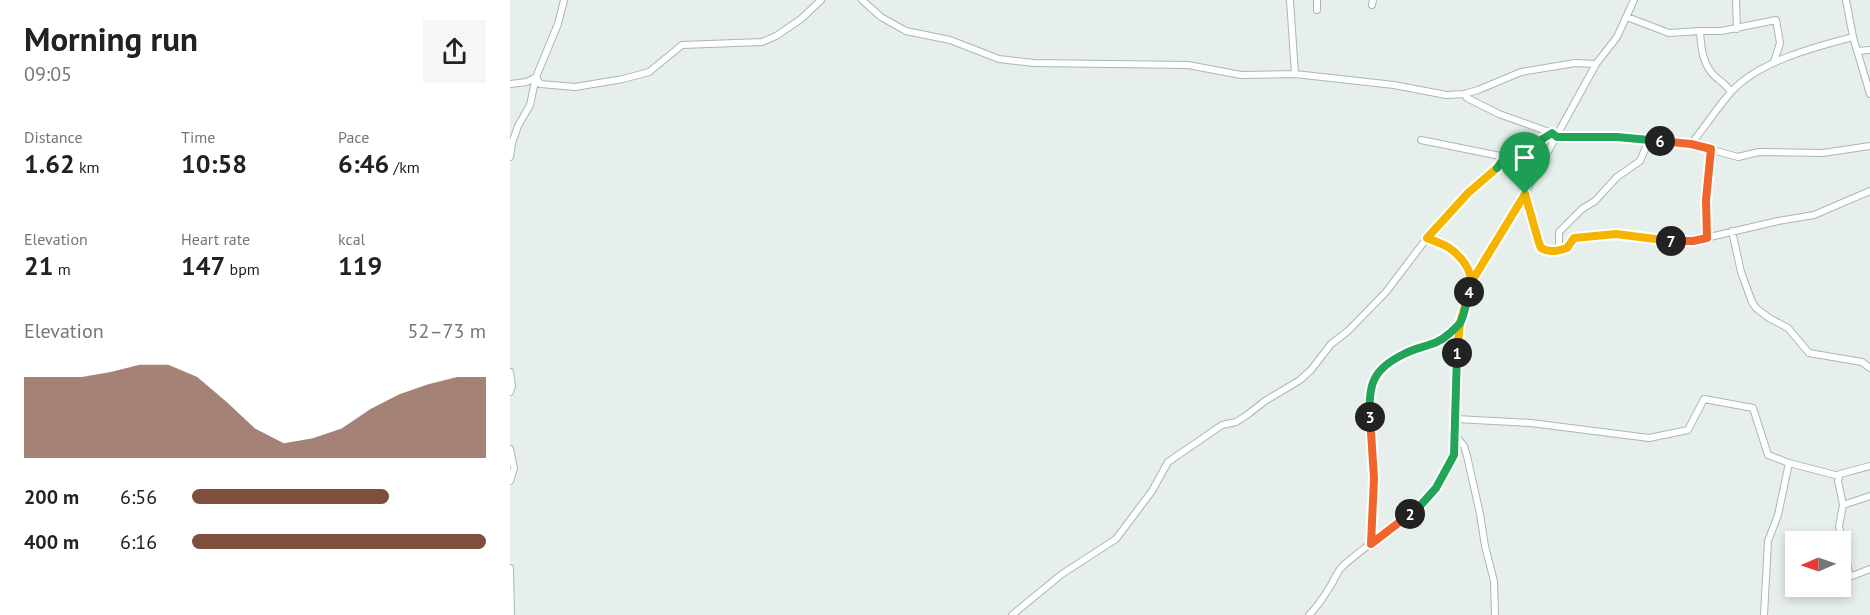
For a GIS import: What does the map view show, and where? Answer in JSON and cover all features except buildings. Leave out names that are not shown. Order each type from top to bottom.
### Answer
[{"type":"street","points":[[510,157],[518,126],[530,105],[536,77],[558,24],[564,0]]},
{"type":"street","points":[[536,77],[540,84],[575,87],[623,79],[648,72],[682,45],[762,42],[776,36],[801,19],[821,0]]},
{"type":"street","points":[[862,0],[881,17],[906,31],[950,40],[999,59],[1034,63],[1188,65],[1241,75],[1295,74],[1394,85],[1446,95],[1464,94],[1521,72],[1575,63],[1596,64]]},
{"type":"street","points":[[1290,0],[1295,74]]},
{"type":"street","points":[[1317,0],[1317,10]]},
{"type":"street","points":[[1309,615],[1341,568],[1419,507],[1436,488],[1454,455],[1458,335],[1472,281],[1525,194],[1555,135],[1596,64],[1617,37],[1634,0]]},
{"type":"street","points":[[1736,0],[1737,29]]},
{"type":"street","points":[[1846,0],[1853,37],[1870,94]]},
{"type":"street","points":[[1627,17],[1669,33],[1721,31],[1776,20],[1780,43],[1774,62]]},
{"type":"street","points":[[1700,31],[1701,53],[1712,74],[1725,83],[1731,92]]},
{"type":"street","points":[[1691,144],[1731,92],[1774,62],[1812,48],[1853,37]]},
{"type":"street","points":[[1857,51],[1870,50]]},
{"type":"street","points":[[510,84],[526,82],[536,77]]},
{"type":"street","points":[[1464,94],[1467,98],[1499,114],[1555,135],[1691,144],[1738,157],[1759,152],[1823,153],[1870,146]]},
{"type":"street","points":[[1421,140],[1505,157],[1555,135]]},
{"type":"street","points":[[1559,250],[1559,232],[1582,209],[1595,201],[1617,177],[1640,161],[1649,140]]},
{"type":"street","points":[[1707,238],[1706,200],[1711,149]]},
{"type":"street","points":[[1012,615],[1062,574],[1116,539],[1152,491],[1168,462],[1222,425],[1236,422],[1247,415],[1300,380],[1311,370],[1331,344],[1348,331],[1386,292],[1427,238],[1468,193],[1497,168],[1505,157]]},
{"type":"street","points":[[1525,194],[1541,248],[1551,251],[1567,248],[1574,238],[1616,234],[1672,241],[1693,241],[1814,215],[1870,191]]},
{"type":"street","points":[[1732,231],[1741,272],[1756,308],[1788,328],[1809,353],[1862,362],[1870,368]]},
{"type":"street","points":[[1559,232],[1567,248]]},
{"type":"street","points":[[1427,238],[1456,251],[1470,269],[1472,281]]},
{"type":"street","points":[[1371,544],[1374,478],[1370,386],[1383,367],[1405,353],[1430,346],[1444,338],[1460,323]]},
{"type":"street","points":[[510,372],[512,386],[510,392]]},
{"type":"street","points":[[1456,419],[1531,423],[1648,438],[1688,430],[1704,399],[1753,408],[1768,454],[1789,463],[1839,476],[1870,466]]},
{"type":"street","points":[[1456,436],[1464,446],[1480,514],[1494,581],[1495,615]]},
{"type":"street","points":[[510,449],[514,468],[510,481]]},
{"type":"street","points":[[1764,615],[1768,541],[1778,515],[1789,463]]},
{"type":"street","points":[[1839,476],[1843,505],[1839,526],[1848,573],[1852,576],[1870,569]]},
{"type":"street","points":[[1843,505],[1870,496]]},
{"type":"street","points":[[510,568],[511,615]]},
{"type":"route","points":[[1525,194],[1472,281],[1460,323],[1454,455],[1436,488],[1419,507],[1371,544],[1374,448],[1369,402],[1370,386],[1383,367],[1405,353],[1430,346],[1444,338],[1460,323],[1463,312],[1472,281],[1470,269],[1456,251],[1427,238],[1468,193],[1497,168],[1505,157],[1527,149],[1552,133],[1557,137],[1617,137],[1691,144],[1711,149],[1706,200],[1707,238],[1672,241],[1616,234],[1593,235],[1574,238],[1567,248],[1545,250],[1539,243],[1525,194]]}]
